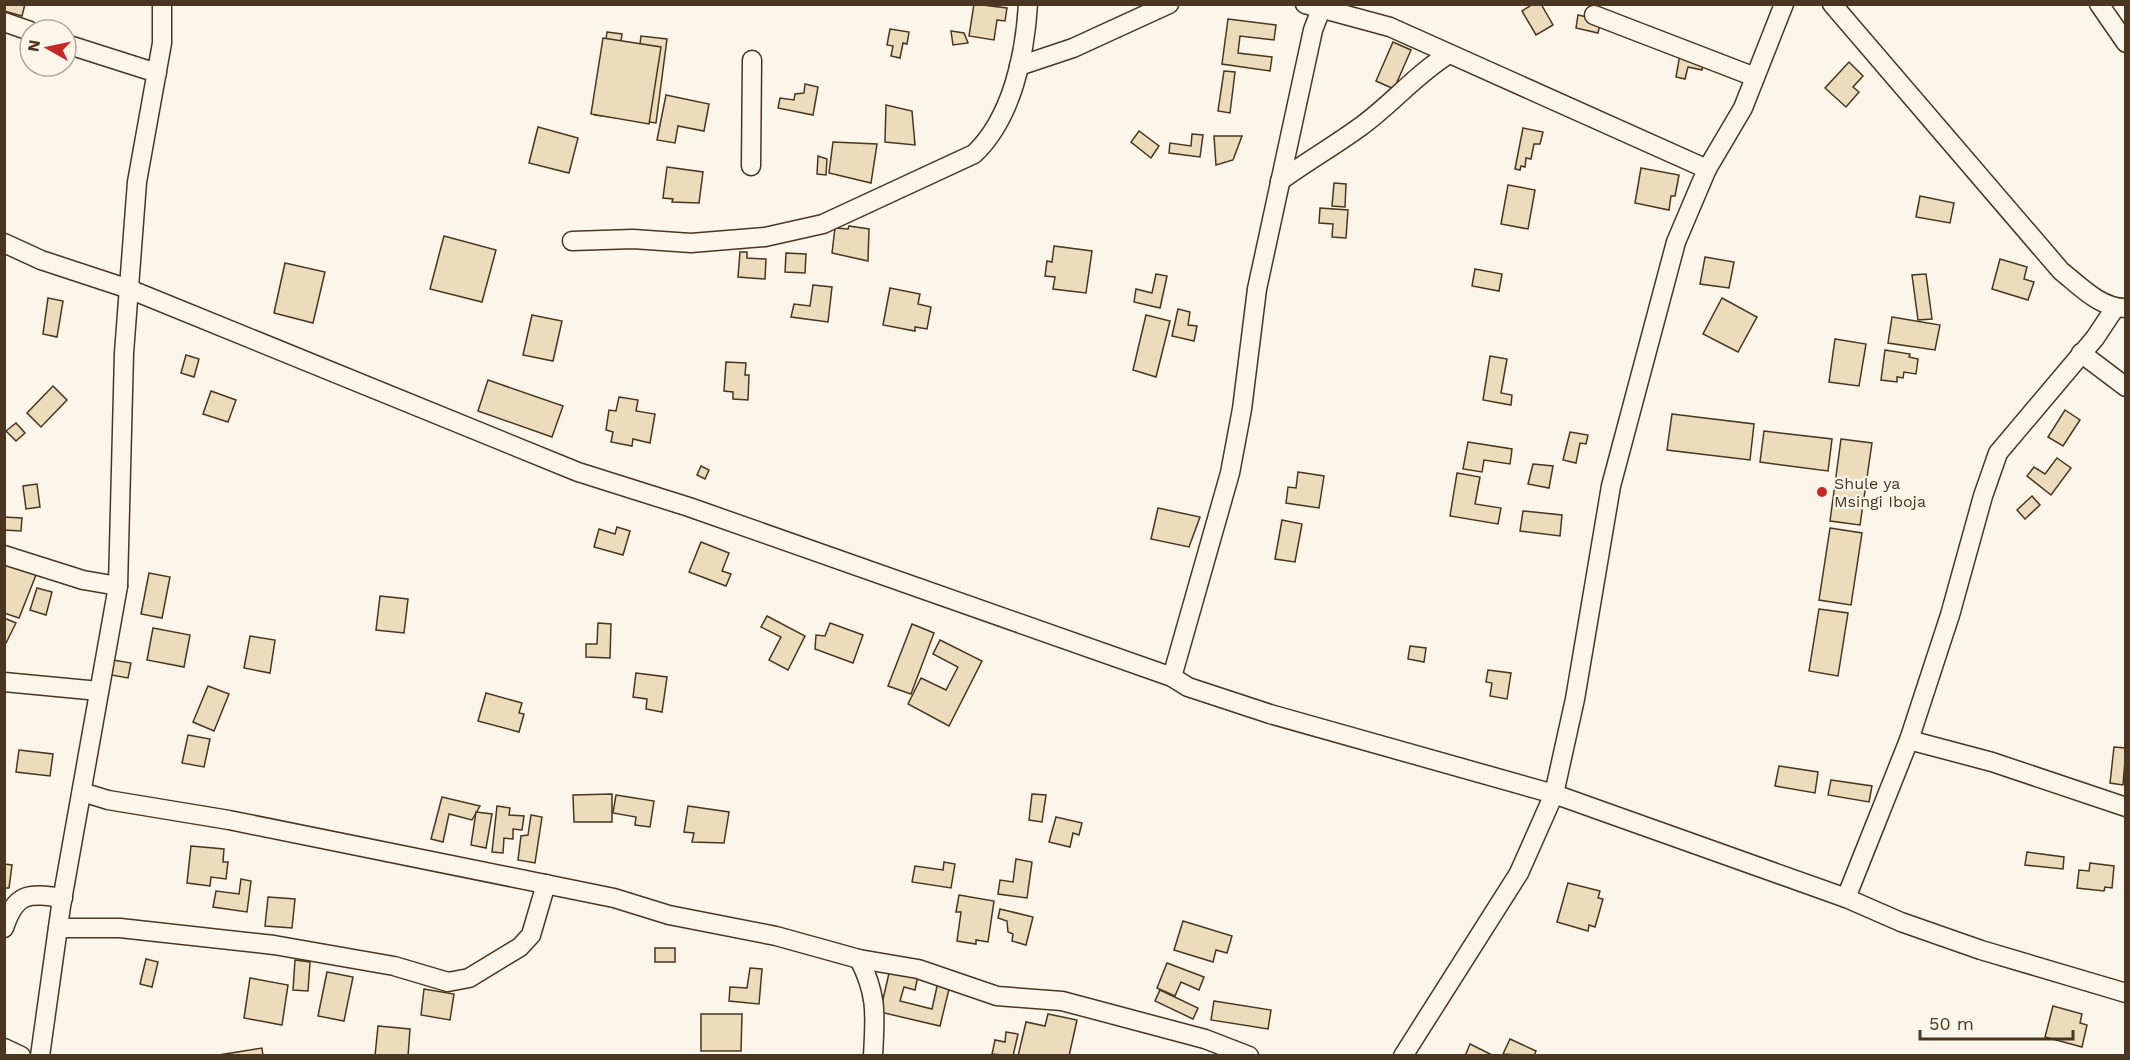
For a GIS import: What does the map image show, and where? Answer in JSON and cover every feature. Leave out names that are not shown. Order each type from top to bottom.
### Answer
[{"type":"street","points":[[40,1056],[57,928],[118,586],[124,353],[137,182],[162,43],[162,4]]},
{"type":"street","points":[[572,241],[633,239],[691,243],[765,237],[823,224],[974,154],[988,141],[1019,66],[1025,43],[1028,4]]},
{"type":"street","points":[[1019,66],[1073,48],[1169,4]]},
{"type":"street","points":[[1403,1056],[1519,873],[1554,794],[1575,699],[1611,486],[1676,242],[1707,169],[1743,108],[1784,4]]},
{"type":"street","points":[[1832,4],[2061,271],[2094,298],[2120,308],[1998,453],[1983,496],[1950,615],[1909,740],[1846,898]]},
{"type":"street","points":[[2099,4],[2126,43]]},
{"type":"street","points":[[1172,677],[1230,473],[1242,409],[1257,289],[1317,6],[1390,27],[1707,169]]},
{"type":"street","points":[[1594,15],[1755,77]]},
{"type":"street","points":[[78,48],[157,73]]},
{"type":"street","points":[[1280,182],[1318,153],[1361,127],[1426,68],[1449,54]]},
{"type":"street","points":[[752,60],[752,166]]},
{"type":"street","points":[[4,243],[41,260],[129,289],[578,472],[689,507],[1172,677],[1188,687],[1270,714],[1554,794],[1846,898],[1901,922],[1982,950],[2126,993]]},
{"type":"street","points":[[2081,353],[2126,387]]},
{"type":"street","points":[[4,555],[83,580],[118,586]]},
{"type":"street","points":[[4,682],[99,691]]},
{"type":"street","points":[[1909,740],[1971,755],[2126,807]]},
{"type":"street","points":[[82,792],[108,800],[229,820],[614,898],[669,915],[776,936],[860,959],[918,969],[997,996],[1062,1001],[1205,1040],[1249,1056]]},
{"type":"street","points":[[57,928],[120,928],[274,945],[394,966],[448,982],[469,978],[526,941],[537,920],[546,884]]},
{"type":"street","points":[[4,928],[14,903],[22,897],[32,895],[63,898]]},
{"type":"street","points":[[860,959],[872,984],[875,1018],[873,1056]]},
{"type":"street","points":[[4,1048],[21,1056]]},
{"type":"building","points":[[4,4],[25,4],[22,16],[4,11]]},
{"type":"building","points":[[974,4],[1007,8],[1005,21],[997,20],[994,40],[969,36]]},
{"type":"building","points":[[1533,4],[1541,4],[1553,25],[1536,35],[1522,11]]},
{"type":"building","points":[[1578,15],[1601,20],[1598,33],[1576,28]]},
{"type":"building","points":[[1228,19],[1276,25],[1274,40],[1240,36],[1238,53],[1272,57],[1270,71],[1222,64]]},
{"type":"building","points":[[890,29],[909,32],[907,44],[903,43],[900,58],[891,56],[893,46],[887,45]]},
{"type":"building","points":[[951,31],[964,33],[968,43],[953,45]]},
{"type":"building","points":[[607,32],[622,34],[612,102],[643,106],[650,53],[639,52],[641,36],[667,39],[656,123],[595,115]]},
{"type":"building","points":[[603,38],[661,47],[649,124],[591,114]]},
{"type":"building","points":[[1393,42],[1411,50],[1394,89],[1376,81]]},
{"type":"building","points":[[1680,54],[1704,59],[1702,70],[1688,67],[1685,79],[1676,77]]},
{"type":"building","points":[[1849,62],[1863,76],[1853,87],[1859,92],[1846,107],[1825,88]]},
{"type":"building","points":[[1224,71],[1235,72],[1230,113],[1218,111]]},
{"type":"building","points":[[805,84],[818,87],[813,115],[778,108],[780,98],[794,100],[795,94],[804,93]]},
{"type":"building","points":[[666,95],[709,104],[704,131],[678,126],[675,143],[657,140]]},
{"type":"building","points":[[886,105],[912,111],[915,145],[885,142]]},
{"type":"building","points":[[538,127],[578,138],[569,173],[529,163]]},
{"type":"building","points":[[1523,128],[1543,132],[1540,144],[1534,144],[1531,159],[1526,158],[1525,167],[1521,166],[1520,170],[1515,169]]},
{"type":"building","points":[[1139,131],[1159,146],[1151,158],[1131,142]]},
{"type":"building","points":[[1192,134],[1203,135],[1200,157],[1169,153],[1170,143],[1191,146]]},
{"type":"building","points":[[1214,136],[1242,136],[1233,160],[1216,165]]},
{"type":"building","points":[[833,142],[877,144],[871,183],[829,173]]},
{"type":"building","points":[[818,156],[827,159],[826,175],[817,174]]},
{"type":"building","points":[[667,167],[703,172],[699,203],[672,202],[673,199],[663,198]]},
{"type":"building","points":[[1641,168],[1679,175],[1675,196],[1671,196],[1669,210],[1635,203]]},
{"type":"building","points":[[1334,183],[1346,184],[1345,207],[1332,206]]},
{"type":"building","points":[[1508,185],[1535,190],[1528,229],[1501,224]]},
{"type":"building","points":[[1920,196],[1954,203],[1950,223],[1916,217]]},
{"type":"building","points":[[1320,208],[1348,210],[1346,238],[1332,237],[1333,224],[1319,223]]},
{"type":"building","points":[[849,226],[869,229],[868,261],[832,253],[835,228],[848,229]]},
{"type":"building","points":[[444,236],[496,250],[482,302],[430,289]]},
{"type":"building","points":[[1054,246],[1092,251],[1086,293],[1053,289],[1055,277],[1045,276],[1047,261],[1052,262]]},
{"type":"building","points":[[740,252],[747,252],[747,258],[766,259],[765,279],[738,277]]},
{"type":"building","points":[[786,253],[806,254],[805,273],[785,272]]},
{"type":"building","points":[[1705,257],[1734,262],[1729,288],[1700,284]]},
{"type":"building","points":[[2000,259],[2027,267],[2024,279],[2034,282],[2028,300],[1992,289]]},
{"type":"building","points":[[285,263],[325,272],[313,323],[274,313]]},
{"type":"building","points":[[1475,269],[1502,274],[1499,291],[1472,286]]},
{"type":"building","points":[[1156,274],[1167,276],[1160,308],[1134,302],[1136,289],[1152,293]]},
{"type":"building","points":[[1926,274],[1932,319],[1918,320],[1912,275]]},
{"type":"building","points":[[813,285],[832,287],[828,322],[791,317],[794,304],[810,306]]},
{"type":"building","points":[[890,288],[920,294],[918,304],[931,307],[927,329],[915,327],[915,331],[883,325]]},
{"type":"building","points":[[48,298],[63,301],[57,337],[43,334]]},
{"type":"building","points":[[1722,298],[1757,317],[1738,352],[1703,334]]},
{"type":"building","points":[[1178,309],[1190,312],[1188,325],[1197,326],[1194,341],[1172,336]]},
{"type":"building","points":[[532,315],[562,321],[553,361],[523,355]]},
{"type":"building","points":[[1146,315],[1170,321],[1156,377],[1133,370]]},
{"type":"building","points":[[1892,317],[1940,325],[1935,350],[1888,343]]},
{"type":"building","points":[[1835,339],[1866,344],[1859,386],[1829,382]]},
{"type":"building","points":[[1885,350],[1910,354],[1909,357],[1918,359],[1916,374],[1904,372],[1903,378],[1897,377],[1897,382],[1881,380]]},
{"type":"building","points":[[186,355],[199,359],[194,377],[181,373]]},
{"type":"building","points":[[1490,356],[1507,359],[1501,393],[1512,395],[1511,405],[1483,400]]},
{"type":"building","points":[[726,362],[746,363],[745,375],[749,375],[748,400],[733,399],[733,392],[724,391]]},
{"type":"building","points":[[488,380],[563,406],[552,437],[478,411]]},
{"type":"building","points":[[53,386],[67,400],[41,427],[27,413]]},
{"type":"building","points":[[211,391],[236,400],[228,422],[203,414]]},
{"type":"building","points":[[619,397],[638,400],[636,411],[655,414],[650,443],[633,439],[632,446],[611,442],[613,432],[606,430],[609,410],[616,411]]},
{"type":"building","points":[[2065,410],[2080,420],[2063,446],[2048,437]]},
{"type":"building","points":[[1672,414],[1754,424],[1750,460],[1667,450]]},
{"type":"building","points":[[16,423],[25,433],[16,441],[6,431]]},
{"type":"building","points":[[1764,431],[1832,439],[1828,471],[1760,462]]},
{"type":"building","points":[[1570,432],[1588,435],[1586,444],[1580,443],[1576,463],[1563,460]]},
{"type":"building","points":[[1841,439],[1872,443],[1860,525],[1830,521]]},
{"type":"building","points":[[1468,442],[1512,449],[1510,464],[1484,460],[1482,472],[1463,469]]},
{"type":"building","points":[[2057,458],[2071,468],[2051,495],[2027,476],[2034,467],[2045,474]]},
{"type":"building","points":[[1533,464],[1553,466],[1549,488],[1528,484]]},
{"type":"building","points":[[701,466],[709,470],[705,479],[697,475]]},
{"type":"building","points":[[1298,472],[1324,476],[1319,508],[1286,503],[1288,487],[1296,488]]},
{"type":"building","points":[[1457,473],[1480,477],[1475,504],[1501,508],[1498,524],[1450,516]]},
{"type":"building","points":[[37,484],[40,507],[26,509],[23,486]]},
{"type":"building","points":[[2032,496],[2040,505],[2025,519],[2017,510]]},
{"type":"building","points":[[1158,508],[1200,517],[1189,547],[1151,539]]},
{"type":"building","points":[[1523,511],[1562,515],[1560,536],[1520,531]]},
{"type":"building","points":[[4,517],[22,518],[21,531],[4,530]]},
{"type":"building","points":[[1282,520],[1302,524],[1295,562],[1275,559]]},
{"type":"building","points":[[617,527],[630,531],[623,555],[594,547],[599,529],[615,534]]},
{"type":"building","points":[[1830,528],[1862,533],[1851,605],[1819,600]]},
{"type":"building","points":[[701,542],[729,553],[722,571],[731,574],[726,586],[689,572]]},
{"type":"building","points":[[7,564],[36,575],[19,618],[4,613],[4,570]]},
{"type":"building","points":[[149,573],[170,577],[162,618],[141,614]]},
{"type":"building","points":[[37,588],[52,592],[46,615],[30,610]]},
{"type":"building","points":[[380,596],[408,599],[404,633],[376,630]]},
{"type":"building","points":[[1819,609],[1848,613],[1838,676],[1809,671]]},
{"type":"building","points":[[767,616],[805,636],[788,670],[769,660],[781,637],[761,627]]},
{"type":"building","points":[[4,618],[16,623],[6,643],[4,643]]},
{"type":"building","points":[[598,623],[611,624],[610,658],[586,657],[586,644],[597,644]]},
{"type":"building","points":[[830,623],[863,635],[853,663],[815,649],[816,635],[825,636]]},
{"type":"building","points":[[912,624],[934,633],[911,694],[888,686]]},
{"type":"building","points":[[153,628],[190,635],[184,667],[147,660]]},
{"type":"building","points":[[250,636],[275,640],[270,673],[244,668]]},
{"type":"building","points":[[940,640],[982,661],[949,726],[908,704],[921,678],[946,690],[958,667],[933,654]]},
{"type":"building","points":[[1410,646],[1426,648],[1424,662],[1408,659]]},
{"type":"building","points":[[113,660],[131,663],[128,678],[111,675]]},
{"type":"building","points":[[1488,670],[1511,673],[1507,699],[1490,696],[1492,683],[1486,682]]},
{"type":"building","points":[[636,673],[667,677],[662,712],[646,709],[647,699],[633,697]]},
{"type":"building","points":[[208,686],[229,694],[214,731],[193,722]]},
{"type":"building","points":[[486,693],[522,703],[519,713],[524,714],[519,732],[478,721]]},
{"type":"building","points":[[188,735],[210,739],[204,767],[182,763]]},
{"type":"building","points":[[2114,747],[2126,748],[2123,785],[2110,783]]},
{"type":"building","points":[[19,750],[53,754],[50,776],[16,772]]},
{"type":"building","points":[[1779,766],[1818,772],[1815,793],[1775,786]]},
{"type":"building","points":[[1831,780],[1872,786],[1869,802],[1828,795]]},
{"type":"building","points":[[612,794],[612,822],[574,822],[573,795]]},
{"type":"building","points":[[1032,794],[1046,795],[1042,822],[1029,820]]},
{"type":"building","points":[[616,795],[654,801],[650,827],[635,825],[636,817],[613,813]]},
{"type":"building","points":[[442,797],[480,806],[472,820],[449,814],[443,842],[431,839]]},
{"type":"building","points":[[497,806],[510,808],[509,815],[524,816],[522,830],[513,829],[513,839],[504,838],[503,853],[492,852]]},
{"type":"building","points":[[688,806],[729,812],[724,843],[692,842],[694,833],[684,832]]},
{"type":"building","points":[[476,812],[492,814],[486,848],[471,845]]},
{"type":"building","points":[[531,815],[542,817],[535,863],[518,860],[521,836],[528,835]]},
{"type":"building","points":[[1056,817],[1082,823],[1079,835],[1073,833],[1070,847],[1049,842]]},
{"type":"building","points":[[191,846],[224,849],[223,862],[228,862],[226,879],[211,877],[210,886],[187,883]]},
{"type":"building","points":[[2027,852],[2064,857],[2063,869],[2025,865]]},
{"type":"building","points":[[1016,859],[1032,862],[1027,898],[998,894],[1000,880],[1013,882]]},
{"type":"building","points":[[944,862],[955,864],[951,888],[912,882],[915,866],[943,870]]},
{"type":"building","points":[[2090,863],[2114,866],[2112,888],[2105,887],[2104,891],[2077,888],[2079,870],[2089,871]]},
{"type":"building","points":[[4,864],[12,865],[9,888],[4,888]]},
{"type":"building","points":[[241,879],[251,881],[247,912],[213,907],[216,891],[239,894]]},
{"type":"building","points":[[1568,883],[1600,891],[1598,898],[1603,899],[1595,927],[1589,925],[1588,931],[1557,922]]},
{"type":"building","points":[[959,895],[994,901],[988,942],[976,940],[976,944],[957,941],[961,912],[956,912]]},
{"type":"building","points":[[268,897],[295,899],[292,928],[265,926]]},
{"type":"building","points":[[1000,909],[1033,917],[1026,945],[1012,941],[1013,934],[1008,932],[1007,921],[998,918]]},
{"type":"building","points":[[1183,921],[1232,936],[1227,953],[1216,950],[1213,962],[1174,950]]},
{"type":"building","points":[[655,948],[675,948],[675,962],[655,962]]},
{"type":"building","points":[[146,959],[158,962],[152,987],[140,984]]},
{"type":"building","points":[[295,960],[310,962],[308,991],[293,990]]},
{"type":"building","points":[[1167,963],[1204,977],[1199,990],[1181,982],[1175,996],[1157,988]]},
{"type":"building","points":[[750,968],[762,969],[759,1004],[729,1001],[730,987],[747,988]]},
{"type":"building","points":[[890,969],[918,976],[915,990],[904,987],[900,1001],[932,1009],[938,982],[950,985],[940,1026],[880,1012]]},
{"type":"building","points":[[327,972],[353,977],[344,1021],[318,1016]]},
{"type":"building","points":[[250,978],[288,985],[282,1025],[244,1018]]},
{"type":"building","points":[[424,989],[454,994],[450,1020],[421,1015]]},
{"type":"building","points":[[1160,990],[1198,1008],[1193,1019],[1155,1001]]},
{"type":"building","points":[[1214,1001],[1271,1010],[1268,1029],[1211,1020]]},
{"type":"building","points":[[2053,1006],[2082,1014],[2080,1023],[2087,1025],[2082,1047],[2045,1037]]},
{"type":"building","points":[[701,1014],[742,1014],[741,1051],[701,1051]]},
{"type":"building","points":[[1048,1014],[1077,1020],[1069,1056],[1018,1056],[1026,1022],[1045,1026]]},
{"type":"building","points":[[378,1026],[410,1029],[408,1056],[375,1056]]},
{"type":"building","points":[[1006,1032],[1018,1034],[1013,1056],[992,1054],[995,1040],[1005,1042]]},
{"type":"building","points":[[1510,1039],[1536,1051],[1534,1056],[1503,1054]]},
{"type":"building","points":[[1470,1044],[1494,1056],[1465,1056]]},
{"type":"building","points":[[262,1048],[263,1056],[219,1056],[219,1055]]},
{"type":"place","name":"Shule ya Msingi Iboja","points":[[1822,492]]}]
